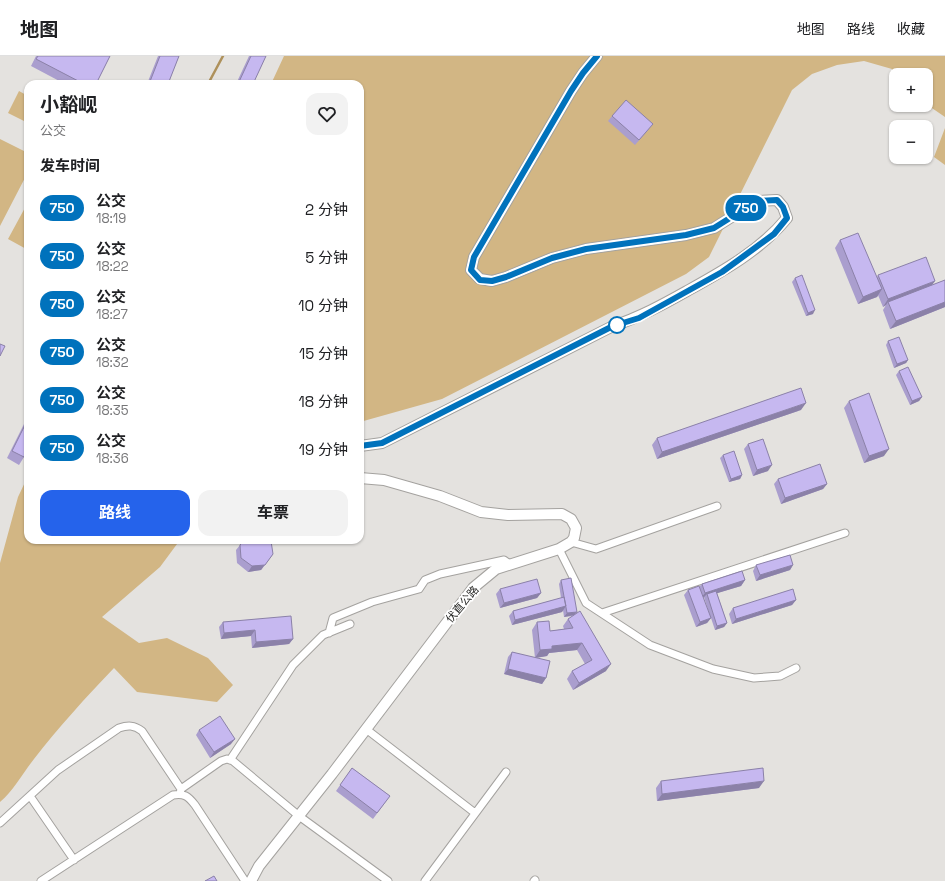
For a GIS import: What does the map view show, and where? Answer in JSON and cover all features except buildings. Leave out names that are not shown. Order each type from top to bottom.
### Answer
[{"type":"main road","points":[[364,445],[382,443],[613,326],[639,318],[722,272],[774,234],[787,218],[783,207],[777,200],[757,201],[714,228],[686,235],[586,249],[552,258],[506,277],[492,281],[480,280],[471,270],[474,257],[575,85],[598,56]]},
{"type":"main road","points":[[364,478],[384,480],[440,496],[481,512],[508,516],[562,514],[567,516],[574,523],[576,528],[574,538],[570,542]]},
{"type":"main road","name":"伏直公路","points":[[251,881],[259,866],[366,729],[473,588],[496,569],[559,550],[570,542]]},
{"type":"street","points":[[570,542],[596,549],[718,506]]},
{"type":"street","points":[[602,613],[845,533]]},
{"type":"street","points":[[559,550],[586,603],[650,645],[712,669],[754,678],[780,676],[796,668]]},
{"type":"street","points":[[329,633],[333,618],[372,602],[419,589],[426,580],[440,574],[491,561],[504,560],[511,565]]},
{"type":"street","points":[[230,760],[293,665],[323,635],[350,624]]},
{"type":"street","points":[[0,823],[58,770],[119,728],[135,726],[142,731],[180,792],[188,796],[195,805],[245,881]]},
{"type":"street","points":[[366,729],[475,813]]},
{"type":"street","points":[[41,881],[173,795],[180,792],[221,761],[230,760],[299,816],[388,881]]},
{"type":"street","points":[[425,881],[506,772]]},
{"type":"street","points":[[30,796],[74,860]]},
{"type":"shaded area","points":[[284,56],[945,56],[945,117],[933,109],[933,68],[889,68],[864,61],[837,65],[812,74],[792,90],[709,257],[686,274],[442,399],[364,421],[364,80],[273,80]]},
{"type":"shaded area","points":[[19,91],[24,94],[24,121],[8,113]]},
{"type":"shaded area","points":[[945,128],[945,165],[934,157]]},
{"type":"shaded area","points":[[0,139],[24,151],[24,180],[0,226]]},
{"type":"shaded area","points":[[24,210],[24,248],[8,239]]},
{"type":"shaded area","points":[[24,484],[24,544],[177,544],[160,567],[102,617],[139,643],[167,638],[208,658],[233,685],[217,702],[137,692],[114,668],[63,724],[34,759],[14,787],[0,802],[0,563],[18,497]]},
{"type":"waterway","points":[[210,80],[223,56]]},
{"type":"bus line","name":"750","points":[[364,446],[382,443],[523,373],[613,326],[639,318],[722,272],[774,234],[787,218],[783,207],[777,200],[757,201],[714,228],[686,235],[586,249],[552,258],[506,277],[492,281],[480,280],[471,270],[474,257],[571,91],[597,56]]}]
